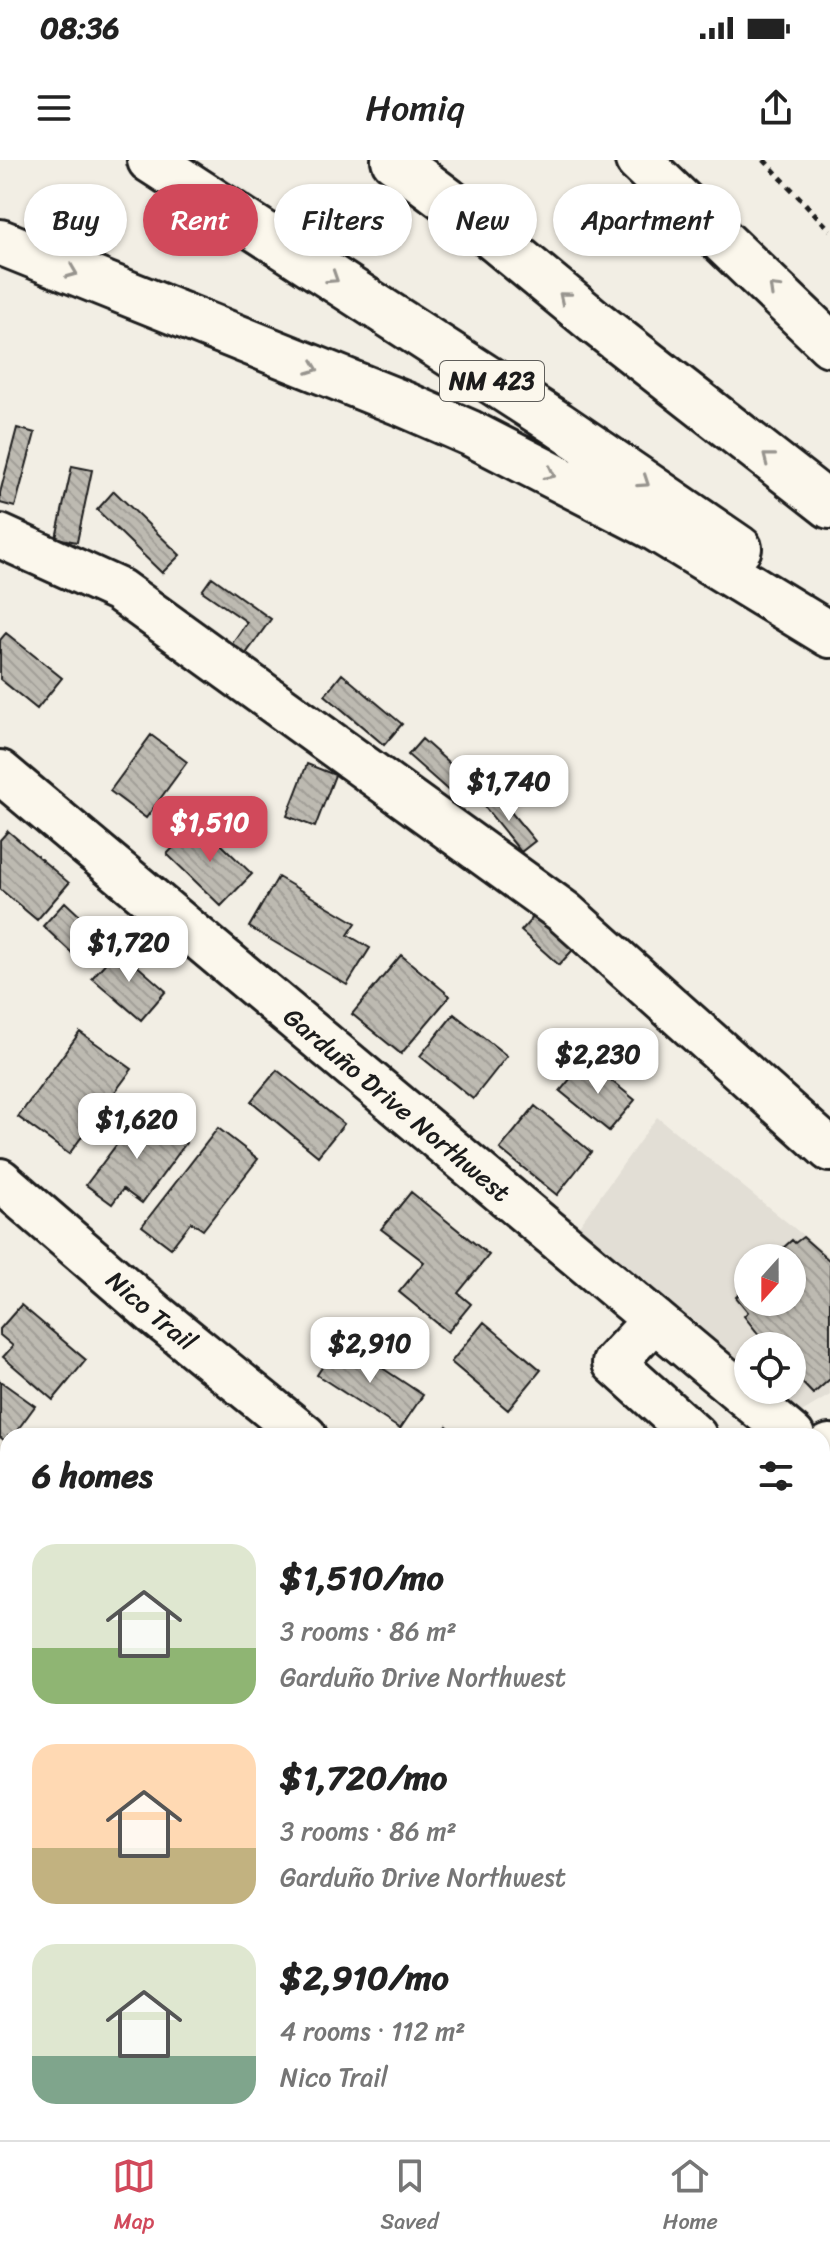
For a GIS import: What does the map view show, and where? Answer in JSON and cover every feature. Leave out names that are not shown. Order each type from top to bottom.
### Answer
[{"type":"main road","name":"NM 423","points":[[150,160],[558,424],[830,610]]},
{"type":"main road","points":[[394,160],[830,506]]},
{"type":"main road","points":[[638,160],[830,344]]},
{"type":"main road","points":[[0,242],[470,433],[653,527],[830,635]]},
{"type":"street","points":[[0,536],[119,590],[564,912],[830,1150]]},
{"type":"street","name":"Garduño Drive Northwest","points":[[0,772],[783,1428]]},
{"type":"street","name":"Nico Trail","points":[[0,1180],[157,1316],[295,1428]]},
{"type":"street","points":[[654,1320],[614,1363],[686,1428]]},
{"type":"path","points":[[764,160],[830,230]]},
{"type":"shaded area","points":[[657,1117],[830,1257],[830,1395],[790,1419],[773,1404],[806,1404],[806,1332],[734,1332],[734,1369],[576,1230]]},
{"type":"building","points":[[17,428],[35,433],[15,507],[0,503],[0,493]]},
{"type":"building","points":[[72,466],[92,470],[77,542],[56,538]]},
{"type":"building","points":[[114,491],[180,555],[162,573],[97,510]]},
{"type":"building","points":[[212,577],[271,619],[240,662],[226,652],[247,622],[202,591]]},
{"type":"building","points":[[6,633],[62,678],[37,709],[0,679],[0,640]]},
{"type":"building","points":[[342,674],[402,724],[384,745],[325,695]]},
{"type":"building","points":[[151,735],[187,762],[146,818],[110,791]]},
{"type":"building","points":[[422,739],[465,777],[451,793],[408,755]]},
{"type":"building","points":[[307,764],[335,775],[315,827],[287,816]]},
{"type":"building","points":[[496,794],[535,841],[521,852],[483,805]]},
{"type":"building","points":[[198,822],[252,874],[221,906],[167,854]]},
{"type":"building","points":[[8,831],[69,883],[37,920],[0,889],[0,840]]},
{"type":"building","points":[[278,877],[356,923],[348,935],[370,948],[347,985],[249,927]]},
{"type":"building","points":[[65,902],[96,931],[74,955],[43,926]]},
{"type":"building","points":[[542,907],[581,941],[559,965],[521,931]]},
{"type":"building","points":[[118,949],[166,991],[141,1020],[92,978]]},
{"type":"building","points":[[401,955],[450,996],[401,1054],[352,1014]]},
{"type":"building","points":[[454,1014],[507,1056],[473,1099],[420,1056]]},
{"type":"building","points":[[80,1032],[132,1069],[69,1154],[18,1117]]},
{"type":"building","points":[[586,1060],[635,1100],[609,1131],[560,1091]]},
{"type":"building","points":[[277,1070],[344,1124],[318,1156],[251,1101]]},
{"type":"building","points":[[535,1106],[591,1152],[557,1195],[500,1149]]},
{"type":"building","points":[[142,1111],[186,1143],[142,1203],[123,1189],[112,1204],[86,1185]]},
{"type":"building","points":[[218,1128],[258,1159],[203,1230],[191,1222],[171,1248],[142,1226]]},
{"type":"building","points":[[411,1192],[489,1255],[458,1293],[471,1304],[448,1332],[399,1292],[424,1262],[381,1229]]},
{"type":"building","points":[[803,1237],[830,1261],[830,1379],[813,1394],[806,1387],[806,1332],[757,1332],[744,1316],[806,1316],[806,1244],[788,1244],[792,1240],[795,1243]]},
{"type":"building","points":[[21,1305],[86,1360],[53,1400],[3,1357],[13,1346],[0,1335],[0,1329]]},
{"type":"building","points":[[484,1322],[541,1370],[508,1410],[451,1362]]},
{"type":"building","points":[[340,1340],[423,1395],[398,1428],[317,1375]]},
{"type":"building","points":[[0,1381],[35,1406],[19,1428],[0,1428]]}]
